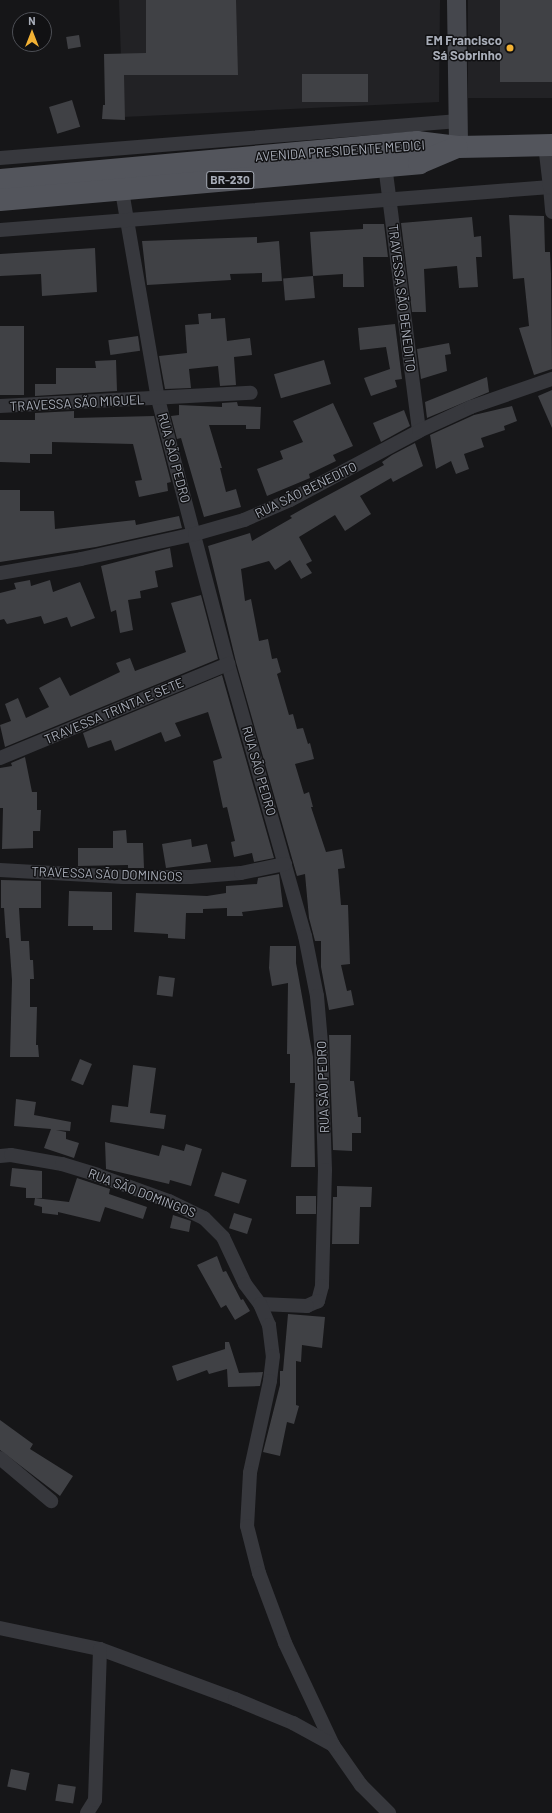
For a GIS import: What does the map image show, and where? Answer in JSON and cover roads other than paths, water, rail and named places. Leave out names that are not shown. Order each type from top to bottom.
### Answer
[{"type":"main road","name":"AVENIDA PRESIDENTE MEDICI","points":[[0,180],[417,142],[458,147]]},
{"type":"main road","name":"BR-230","points":[[458,147],[549,145]]},
{"type":"main road","name":"AVENIDA PRESIDENTE MEDICI","points":[[0,200],[122,191],[385,165],[419,163],[458,147]]},
{"type":"street","points":[[456,0],[456,121],[458,147]]},
{"type":"street","points":[[0,158],[456,121]]},
{"type":"street","points":[[549,145],[552,212]]},
{"type":"street","name":"TRAVESSA SÃO BENEDITO","points":[[385,165],[419,431]]},
{"type":"street","points":[[0,230],[128,218],[551,187]]},
{"type":"street","name":"RUA SÃO PEDRO","points":[[122,191],[128,218],[158,399],[228,664],[286,864],[305,936],[317,996],[322,1042],[325,1170],[322,1286],[318,1301],[307,1306],[260,1304]]},
{"type":"street","name":"RUA SÃO BENEDITO","points":[[0,573],[81,559],[194,534],[244,520],[290,500],[419,431],[471,406],[552,378]]},
{"type":"street","name":"TRAVESSA SÃO MIGUEL","points":[[0,406],[251,393]]},
{"type":"street","name":"TRAVESSA TRINTA E SETE","points":[[0,758],[228,664]]},
{"type":"street","name":"TRAVESSA SÃO DOMINGOS","points":[[0,870],[123,878],[190,878],[241,873],[286,864]]},
{"type":"street","name":"RUA SÃO DOMINGOS","points":[[0,1145],[6,1156],[62,1164],[169,1201],[204,1218],[223,1237],[245,1284],[260,1304],[269,1325],[273,1356],[250,1472],[247,1526],[259,1573],[285,1643],[332,1745]]},
{"type":"street","points":[[0,1458],[51,1501]]},
{"type":"street","points":[[0,1628],[100,1649],[235,1699],[293,1723],[332,1745],[361,1785],[389,1813]]},
{"type":"street","points":[[87,1813],[95,1800],[100,1649]]},
{"type":"place","name":"EM Francisco Sá Sobrinho","points":[[510,48]]}]
